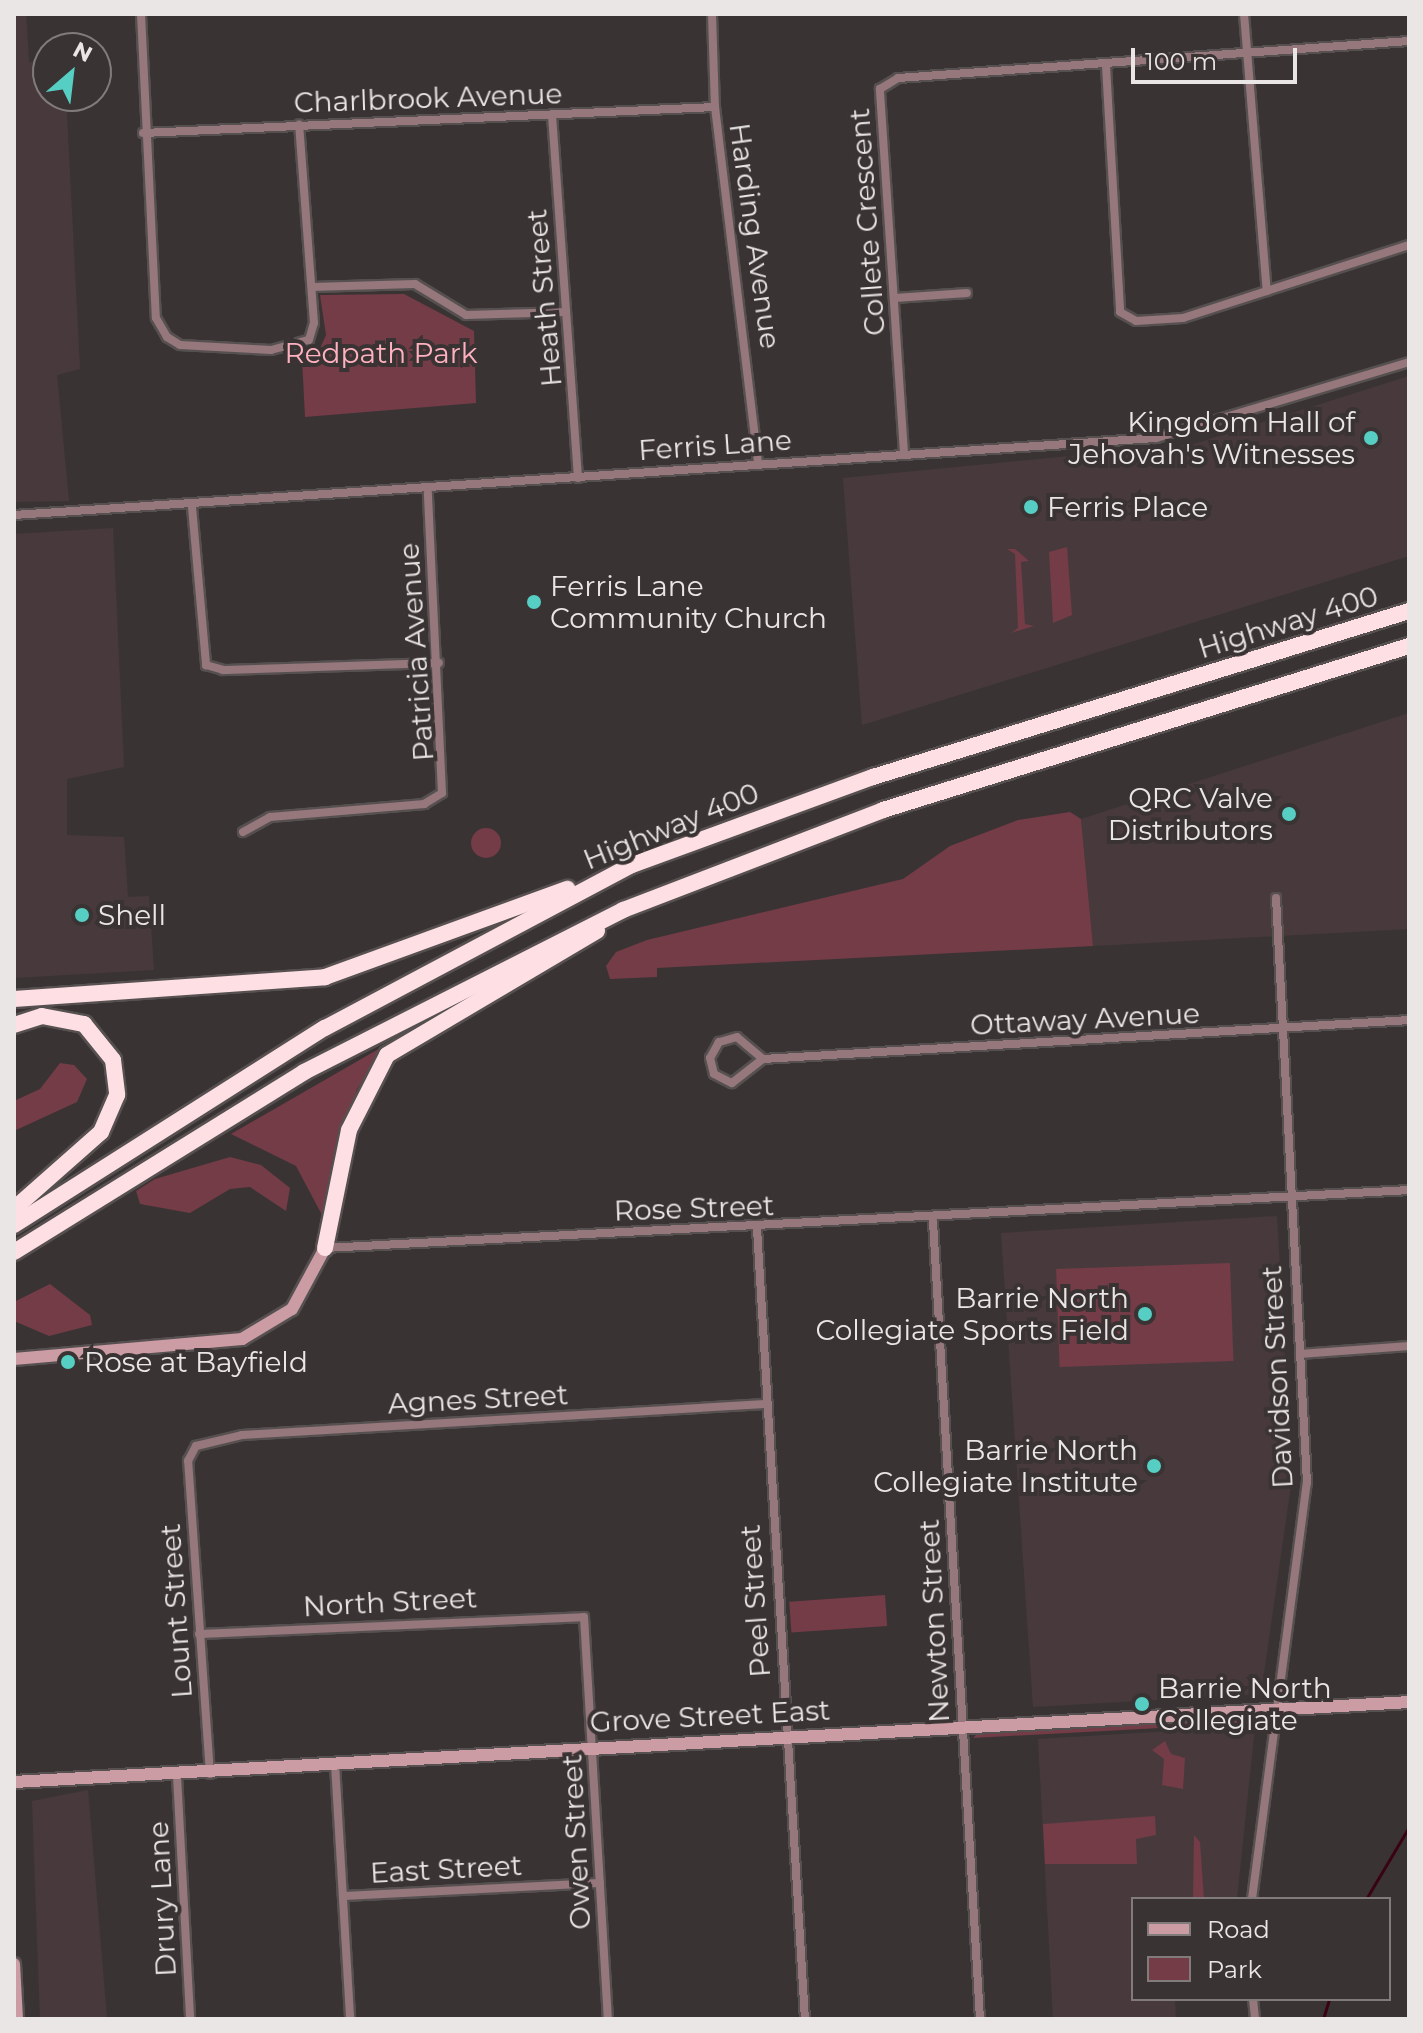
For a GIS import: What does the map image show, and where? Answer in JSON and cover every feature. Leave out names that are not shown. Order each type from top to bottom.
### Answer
[{"type":"highway","name":"Highway 400","points":[[14,1225],[325,1028],[632,865],[873,777],[1409,611]]},
{"type":"highway","name":"Highway 400","points":[[14,1252],[304,1072],[623,910],[883,810],[1409,646]]},
{"type":"highway","points":[[14,999],[325,977],[632,865]]},
{"type":"highway","points":[[325,1248],[349,1130],[387,1055],[442,1018],[577,946],[623,910]]},
{"type":"highway","points":[[14,1025],[42,1016],[84,1024],[113,1060],[117,1095],[101,1132],[14,1209]]},
{"type":"street","points":[[141,14],[143,133],[156,318],[167,337],[180,345],[293,348],[309,340],[314,323],[299,125]]},
{"type":"street","name":"Harding Avenue","points":[[712,14],[715,107],[758,464]]},
{"type":"street","points":[[1244,14],[1267,291]]},
{"type":"street","name":"Collete Crescent","points":[[904,453],[880,89],[898,78],[1106,66],[1409,41]]},
{"type":"street","points":[[1106,66],[1120,312],[1156,322],[1267,291],[1409,245]]},
{"type":"street","name":"Charlbrook Avenue","points":[[143,133],[715,107]]},
{"type":"street","name":"Heath Street","points":[[552,115],[578,478]]},
{"type":"street","points":[[312,287],[415,284],[466,315],[566,312]]},
{"type":"street","points":[[895,298],[967,293]]},
{"type":"street","name":"Ferris Lane","points":[[14,515],[428,492],[904,453],[1156,438],[1409,362]]},
{"type":"street","name":"Patricia Avenue","points":[[243,832],[270,817],[436,799],[446,778],[428,492]]},
{"type":"street","points":[[192,507],[206,665],[439,663]]},
{"type":"street","name":"Davidson Street","points":[[1252,1897],[1272,1710],[1307,1483],[1276,898]]},
{"type":"street","name":"Ottaway Avenue","points":[[763,1059],[1409,1020]]},
{"type":"street","points":[[737,1037],[763,1059],[732,1083],[714,1074],[710,1058],[719,1042],[737,1037]]},
{"type":"street","name":"Rose Street","points":[[325,1248],[933,1221],[1409,1190]]},
{"type":"street","name":"Newton Street","points":[[933,1221],[980,2019]]},
{"type":"street","name":"Peel Street","points":[[757,1228],[765,1404],[805,2019]]},
{"type":"street","points":[[14,1356],[219,1345],[262,1331],[292,1309],[325,1248]]},
{"type":"street","points":[[1300,1354],[1409,1346]]},
{"type":"street","name":"Agnes Street","points":[[196,1446],[242,1435],[765,1404]]},
{"type":"street","name":"Lount Street","points":[[196,1446],[188,1461],[210,1775]]},
{"type":"street","name":"North Street","points":[[199,1634],[584,1617]]},
{"type":"street","name":"Owen Street","points":[[584,1617],[608,2019]]},
{"type":"street","name":"Grove Street East","points":[[14,1782],[210,1775],[594,1745],[962,1729],[1409,1702]]},
{"type":"street","points":[[335,1764],[350,2019]]},
{"type":"street","name":"Drury Lane","points":[[177,1776],[190,2019]]},
{"type":"street","name":"East Street","points":[[343,1896],[600,1883]]},
{"type":"street","points":[[14,1964],[17,2019]]},
{"type":"shaded area","points":[[14,14],[26,14],[29,62],[32,62],[32,112],[67,112],[80,369],[57,375],[69,501],[14,502]]},
{"type":"shaded area","points":[[1409,376],[1409,556],[862,725],[843,478],[1194,444]]},
{"type":"shaded area","points":[[113,528],[124,767],[67,779],[67,835],[124,837],[128,897],[149,896],[154,970],[14,978],[14,534]]},
{"type":"shaded area","points":[[1409,713],[1409,929],[1093,946],[1081,819]]},
{"type":"shaded area","name":"Barrie North Collegiate Institute","points":[[1277,1216],[1292,1478],[1261,1694],[1033,1707],[1001,1233]]},
{"type":"shaded area","points":[[1255,1726],[1237,1897],[1131,1897],[1131,2001],[1175,2001],[1176,2019],[1053,2019],[1038,1739]]},
{"type":"shaded area","points":[[88,1790],[107,2019],[40,2019],[32,1801]]},
{"type":"green space","name":"Redpath Park","points":[[404,294],[474,331],[476,403],[305,417],[302,359],[317,355],[326,335],[320,295]]},
{"type":"green space","points":[[1067,547],[1072,615],[1053,623],[1049,552]]},
{"type":"green space","points":[[1007,549],[1015,549],[1029,561],[1021,562],[1025,624],[1034,626],[1011,633],[1018,628],[1015,554]]},
{"type":"green space","points":[[1070,812],[1081,819],[1093,946],[657,968],[657,977],[610,979],[606,966],[616,952],[647,940],[903,879],[950,846],[1018,820]]},
{"type":"green space","points":[[486,828],[492,829],[500,837],[500,849],[492,857],[486,858],[480,857],[472,849],[471,843],[472,837],[480,829]]},
{"type":"green space","points":[[389,1043],[357,1089],[322,1215],[296,1166],[231,1134]]},
{"type":"green space","points":[[60,1063],[74,1065],[87,1079],[77,1102],[14,1131],[14,1101],[40,1089]]},
{"type":"green space","points":[[230,1157],[261,1165],[290,1188],[286,1211],[250,1187],[230,1189],[190,1213],[140,1204],[136,1191],[155,1179]]},
{"type":"green space","name":"Barrie North Collegiate Sports Field","points":[[1230,1263],[1233,1361],[1060,1367],[1056,1269]]},
{"type":"green space","points":[[50,1284],[90,1315],[92,1325],[49,1336],[14,1321],[14,1302]]},
{"type":"green space","points":[[885,1595],[887,1626],[791,1633],[789,1602]]},
{"type":"green space","points":[[1253,1719],[1253,1723],[973,1738],[978,1733]]},
{"type":"green space","points":[[1165,1741],[1171,1754],[1185,1758],[1183,1789],[1162,1785],[1164,1759],[1152,1750]]},
{"type":"green space","points":[[1155,1816],[1156,1835],[1136,1839],[1137,1864],[1045,1864],[1043,1824]]},
{"type":"green space","points":[[1194,1835],[1200,1842],[1204,1897],[1193,1897]]},
{"type":"waterway","points":[[1367,1897],[1409,1827]]},
{"type":"waterway","points":[[1323,2019],[1328,2001]]},
{"type":"place","name":"Kingdom Hall of Jehovah's Witnesses","points":[[1371,438]]},
{"type":"place","name":"Ferris Place","points":[[1031,507]]},
{"type":"place","name":"Ferris Lane Community Church","points":[[534,602]]},
{"type":"place","name":"QRC Valve Distributors","points":[[1289,814]]},
{"type":"place","name":"Shell","points":[[82,915]]},
{"type":"place","name":"Barrie North Collegiate Sports Field","points":[[1145,1314]]},
{"type":"place","name":"Rose at Bayfield","points":[[68,1362]]},
{"type":"place","name":"Barrie North Collegiate Institute","points":[[1154,1466]]},
{"type":"place","name":"Barrie North Collegiate","points":[[1142,1704]]}]
